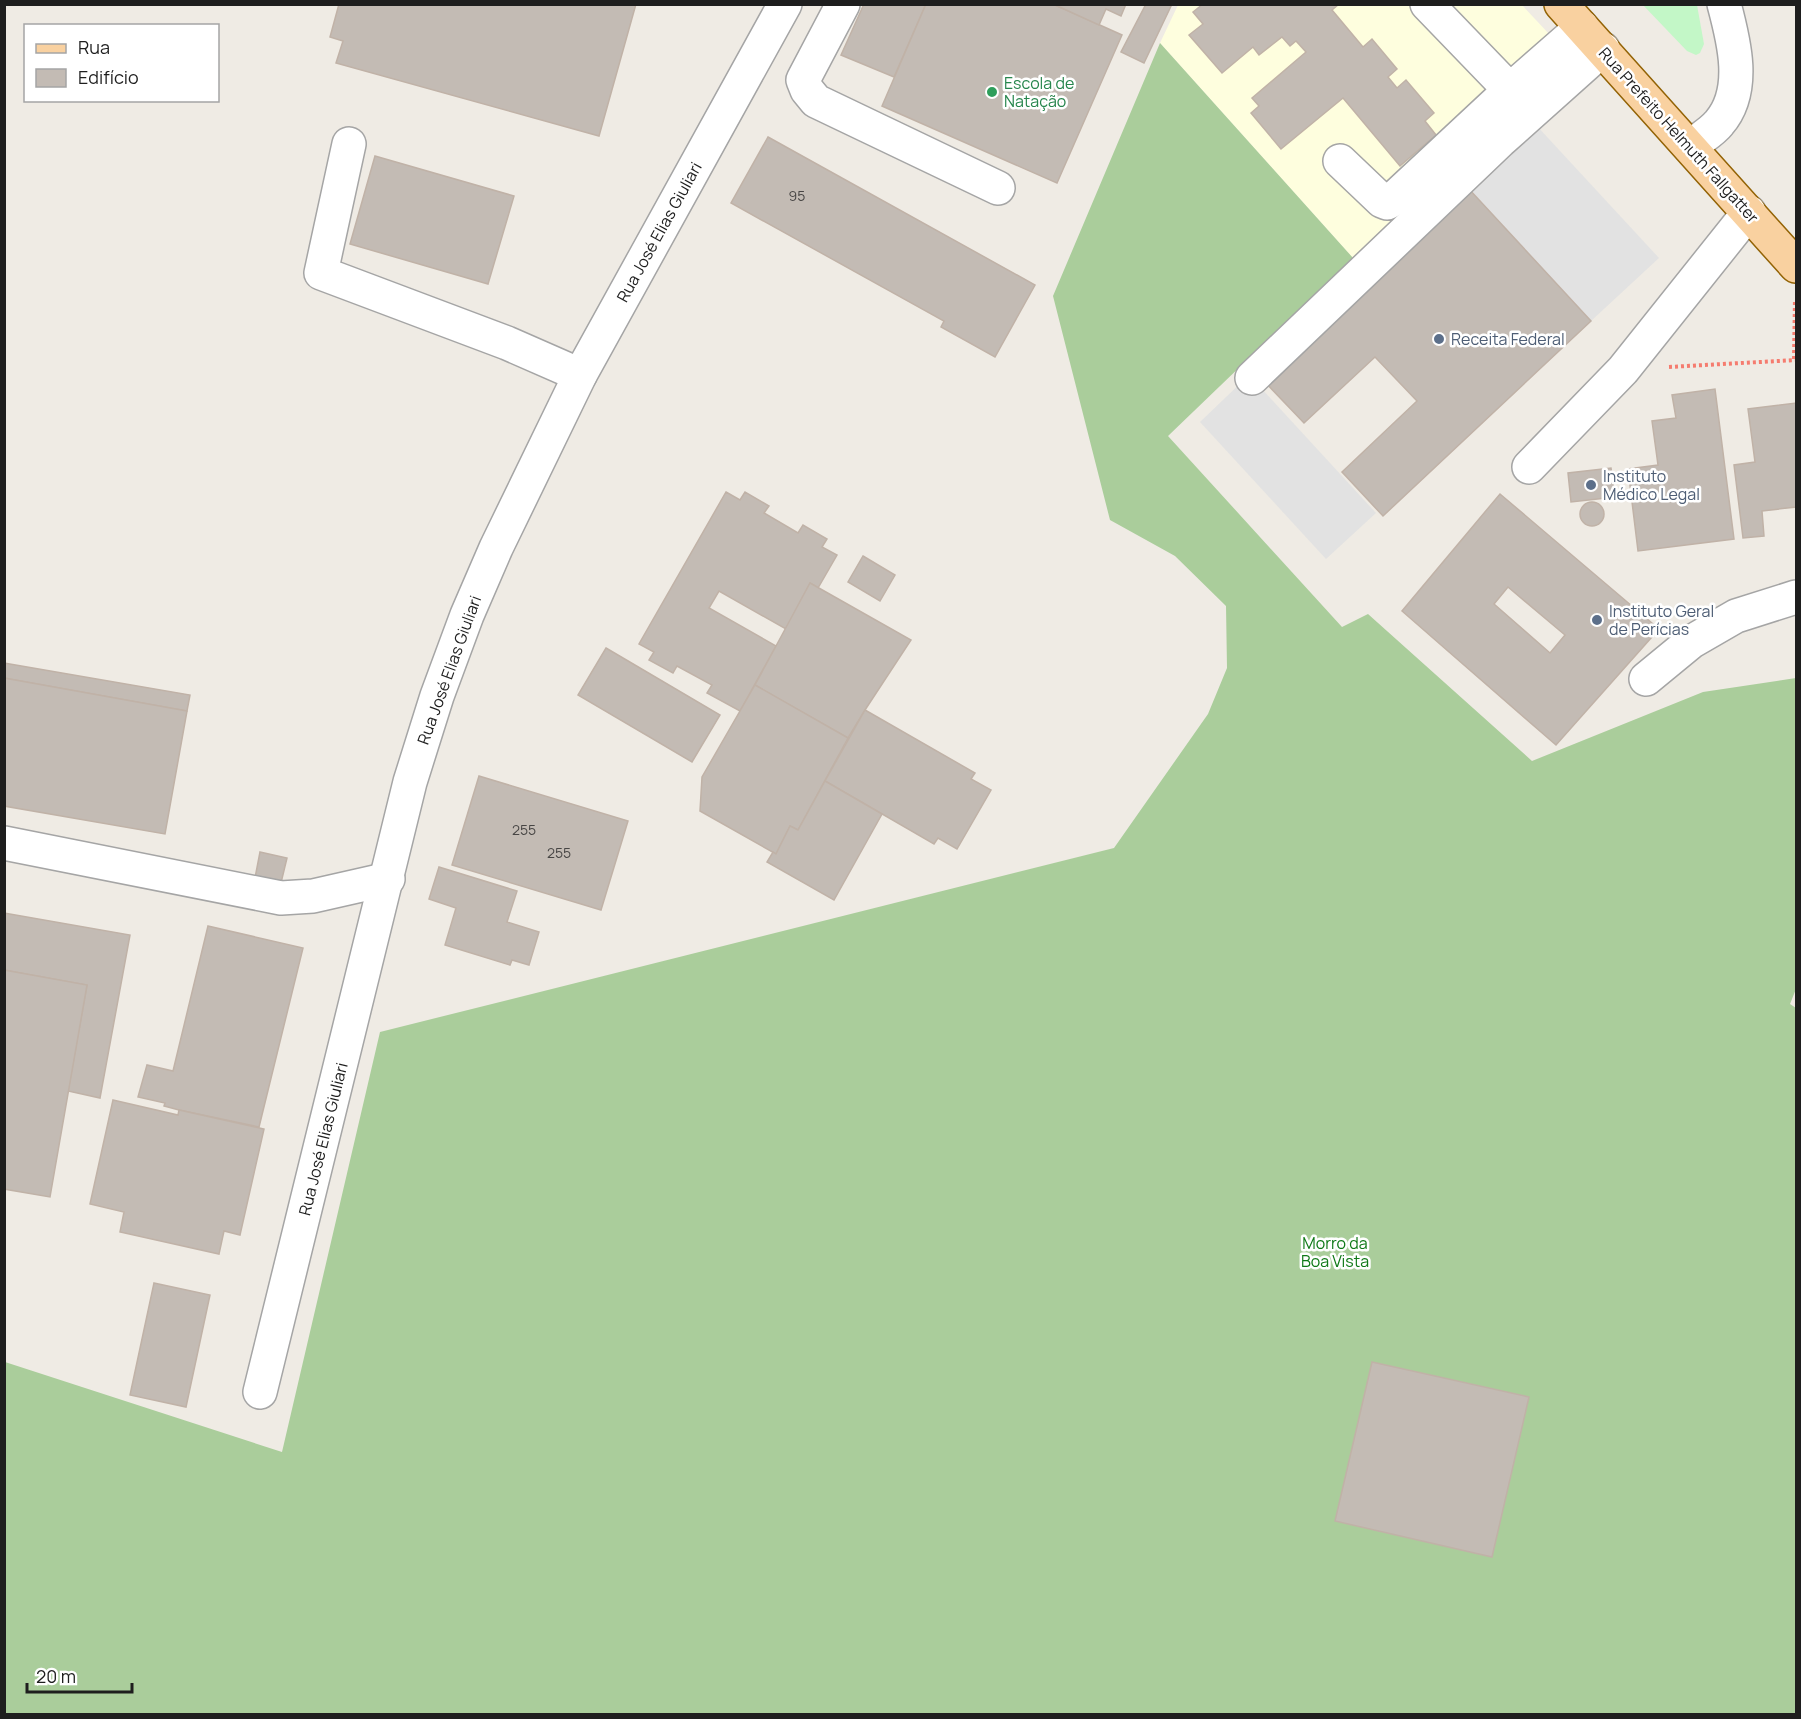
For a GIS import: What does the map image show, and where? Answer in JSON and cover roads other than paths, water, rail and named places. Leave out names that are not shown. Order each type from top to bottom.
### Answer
[{"type":"main road","name":"Rua Prefeito Helmuth Fallgatter","points":[[1582,27],[1796,265]]},
{"type":"street","name":"Rua José Elias Giuliari","points":[[260,1392],[410,782],[436,696],[466,615],[580,375],[785,4]]},
{"type":"street","points":[[843,4],[803,80],[807,90],[816,101],[998,188]]},
{"type":"street","points":[[1427,4],[1510,90]]},
{"type":"street","points":[[1690,147],[1720,123],[1733,99],[1736,74],[1725,4]]},
{"type":"street","points":[[1340,161],[1382,201],[1392,200],[1510,90],[1582,27]]},
{"type":"street","points":[[1252,378],[1500,141],[1582,27]]},
{"type":"street","points":[[349,144],[321,273],[507,343],[580,375]]},
{"type":"street","points":[[1529,467],[1623,370],[1749,212]]},
{"type":"street","points":[[1646,679],[1691,642],[1736,616],[1797,597]]},
{"type":"street","points":[[4,843],[281,898],[313,896],[388,879]]},
{"type":"place","name":"Escola de Natação","points":[[992,92]]},
{"type":"place","name":"Receita Federal","points":[[1439,339]]},
{"type":"place","name":"Instituto Médico Legal","points":[[1591,485]]},
{"type":"place","name":"Instituto Geral de Perícias","points":[[1597,620]]},
{"type":"park label","name":"Morro da Boa Vista","points":[[1335,1252]]}]
